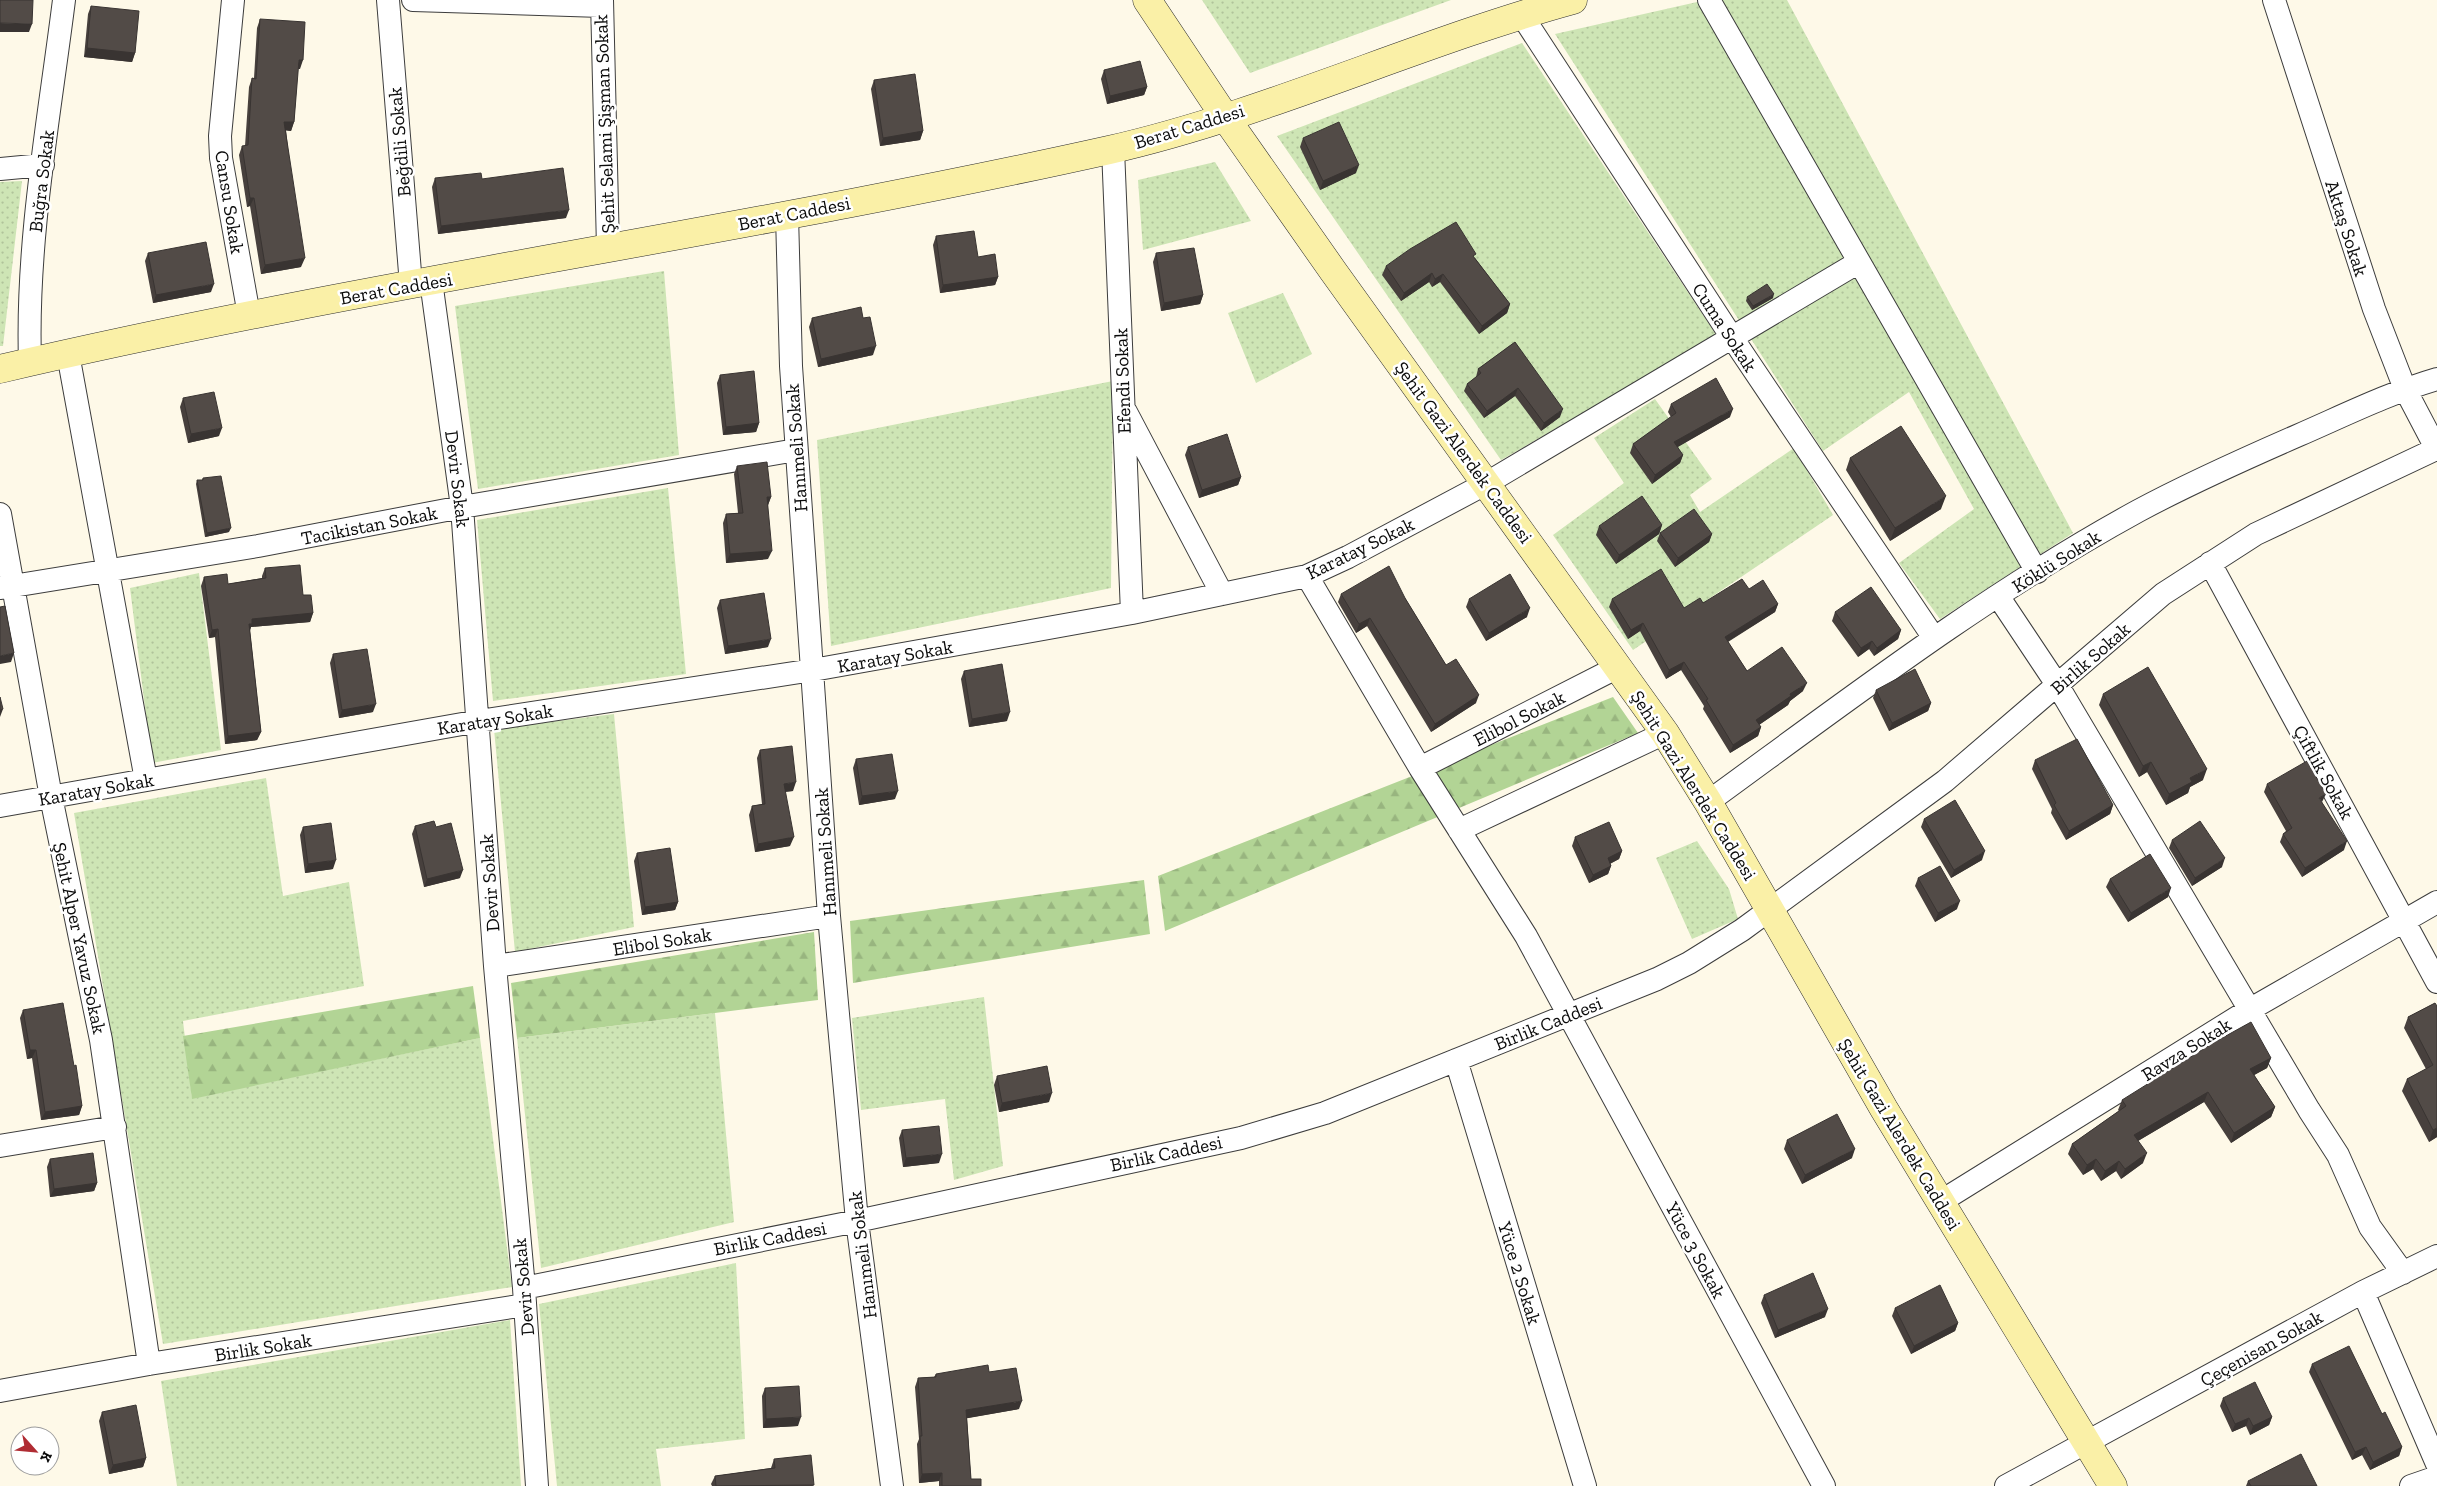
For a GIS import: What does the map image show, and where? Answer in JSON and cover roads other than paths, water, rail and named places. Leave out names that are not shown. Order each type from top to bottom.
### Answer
[{"type":"street","name":"Buğra Sokak","points":[[30,362],[30,289],[43,165],[64,0]]},
{"type":"street","name":"Cansu Sokak","points":[[234,0],[220,136],[220,158],[249,314]]},
{"type":"street","name":"Beğdili Sokak","points":[[388,0],[421,283]]},
{"type":"street","points":[[413,0],[601,3]]},
{"type":"street","name":"Şehit Gazi Alerdek Caddesi","points":[[1147,0],[1225,117],[1665,733],[1708,802],[1940,1202],[2113,1486]]},
{"type":"street","name":"Berat Caddesi","points":[[0,369],[249,314],[787,215],[1113,149],[1225,117],[1522,14],[1573,0]]},
{"type":"street","points":[[1709,0],[2037,572]]},
{"type":"street","name":"Aktaş Sokak","points":[[2274,0],[2374,309],[2405,389],[2437,450]]},
{"type":"street","name":"Şehit Selami Şişman Sokak","points":[[601,3],[608,248]]},
{"type":"street","name":"Cuma Sokak","points":[[1522,14],[1731,336],[1934,638]]},
{"type":"street","name":"Efendi Sokak","points":[[1113,149],[1132,612]]},
{"type":"street","points":[[0,169],[43,165]]},
{"type":"street","name":"Hanımeli Sokak","points":[[787,215],[790,366],[829,916],[857,1221],[892,1486]]},
{"type":"street","name":"Karatay Sokak","points":[[0,806],[479,721],[813,670],[1132,612],[1307,576],[1348,557],[1487,483],[1731,336],[1859,262]]},
{"type":"street","name":"Devir Sokak","points":[[421,283],[462,507],[479,721],[495,966],[525,1297],[537,1486]]},
{"type":"street","points":[[68,354],[146,780]]},
{"type":"street","name":"Köklü Sokak","points":[[1708,802],[1934,638],[1998,596],[2137,512],[2190,484],[2405,389],[2437,379]]},
{"type":"street","points":[[1123,407],[1222,594]]},
{"type":"street","name":"Tacikistan Sokak","points":[[7,587],[258,546],[462,507],[796,450]]},
{"type":"street","name":"Birlik Sokak","points":[[1770,909],[1945,780],[2058,686],[2163,594],[2256,534],[2437,450]]},
{"type":"street","name":"Şehit Alper Yavuz Sokak","points":[[0,514],[7,587],[101,1040],[149,1364]]},
{"type":"street","name":"Çiftlik Sokak","points":[[2210,563],[2437,982]]},
{"type":"street","name":"Yüce 3 Sokak","points":[[1307,576],[1420,768],[1526,936],[1570,1014],[1824,1486]]},
{"type":"street","points":[[1998,596],[2058,686],[2249,1010],[2338,1155],[2374,1233],[2403,1273]]},
{"type":"street","name":"Elibol Sokak","points":[[1420,768],[1618,667]]},
{"type":"street","points":[[1459,830],[1665,733]]},
{"type":"street","name":"Ravza Sokak","points":[[1940,1202],[2249,1010],[2437,902]]},
{"type":"street","name":"Birlik Caddesi","points":[[525,1297],[857,1221],[1241,1138],[1325,1113],[1657,979],[1690,963],[1770,909]]},
{"type":"street","name":"Elibol Sokak","points":[[495,966],[829,916]]},
{"type":"street","name":"Yüce 2 Sokak","points":[[1456,1060],[1585,1486]]},
{"type":"street","points":[[0,1146],[115,1127]]},
{"type":"street","name":"Çeçenisan Sokak","points":[[2006,1486],[2087,1444],[2363,1292],[2437,1256]]},
{"type":"street","points":[[2363,1292],[2437,1464]]},
{"type":"street","name":"Birlik Sokak","points":[[0,1390],[525,1297]]},
{"type":"street","points":[[2412,1486],[2437,1477]]}]
